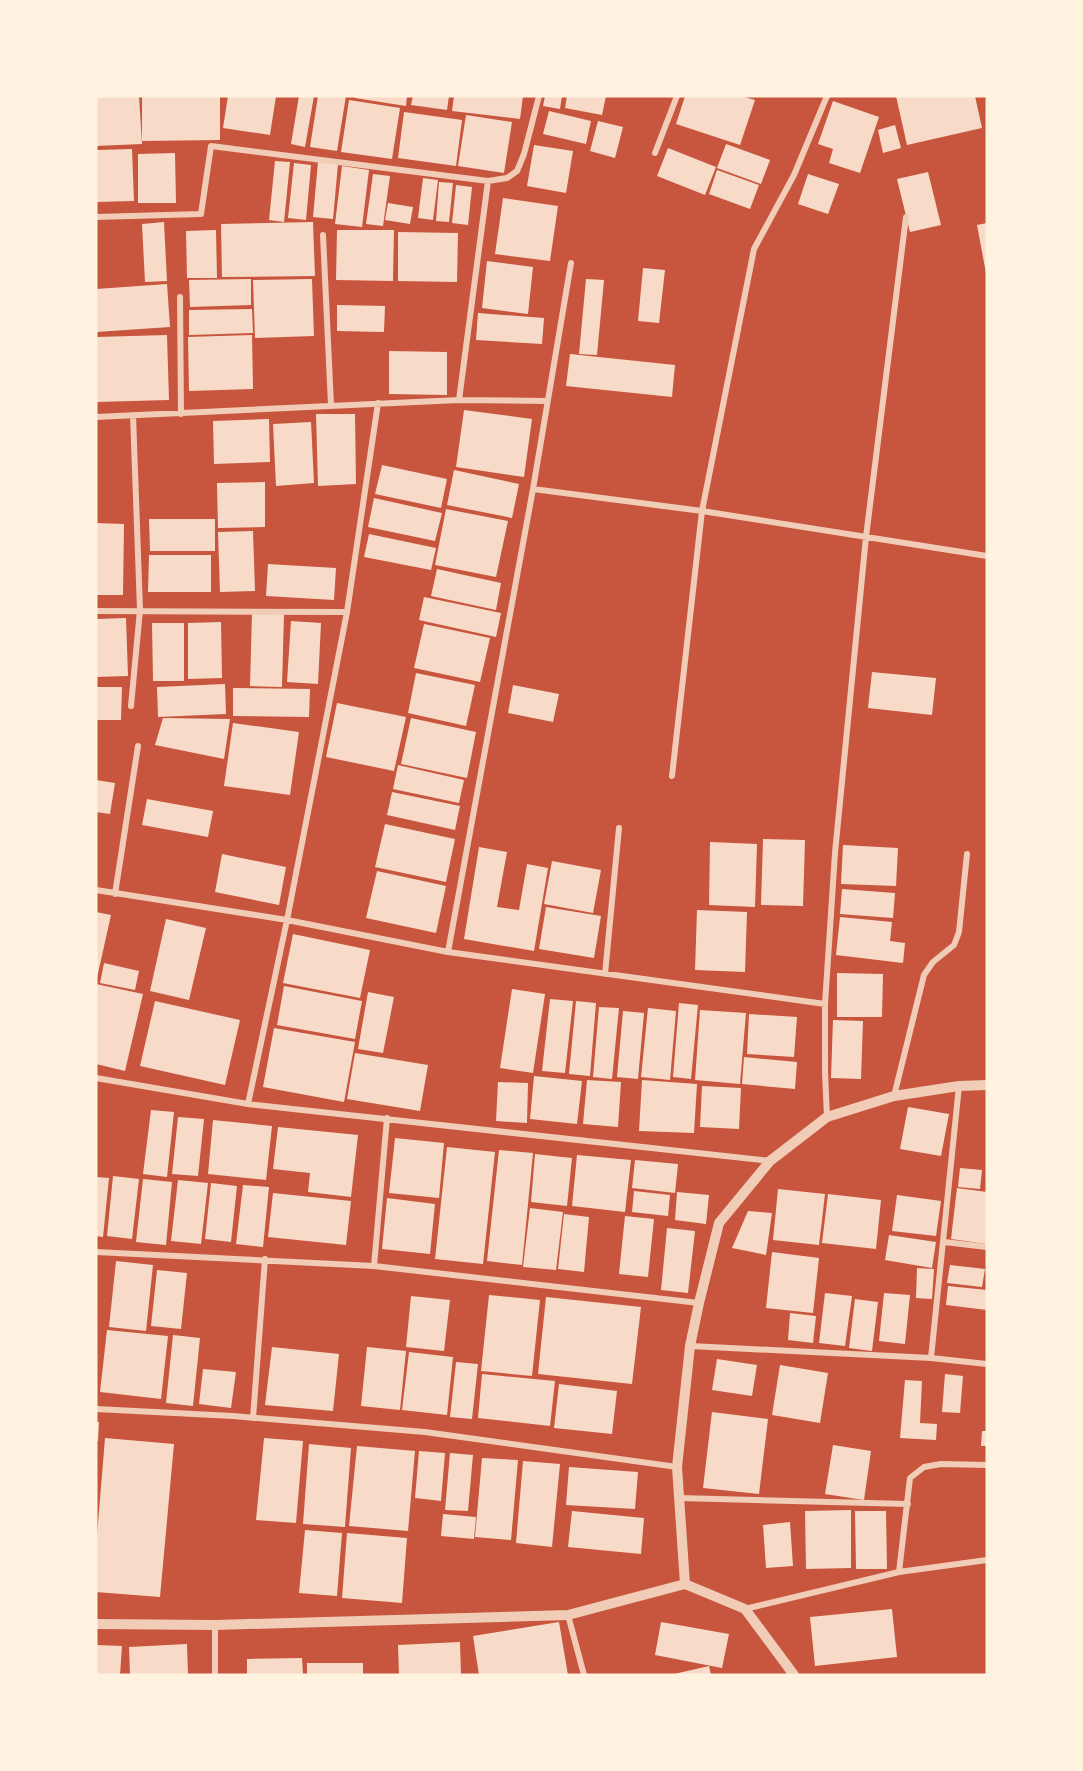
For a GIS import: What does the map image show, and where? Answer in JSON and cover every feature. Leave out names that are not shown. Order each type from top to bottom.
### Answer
[{"type":"street","points":[[96,217],[201,214],[212,146],[488,181],[507,178],[517,171],[524,154],[539,96]]},
{"type":"street","points":[[656,153],[677,96]]},
{"type":"street","points":[[672,777],[702,511],[754,249],[794,174],[827,96]]},
{"type":"street","points":[[459,400],[488,181]]},
{"type":"street","points":[[827,1117],[825,1004],[835,852],[866,537],[906,218]]},
{"type":"street","points":[[323,235],[331,405]]},
{"type":"street","points":[[448,952],[533,489],[571,263]]},
{"type":"street","points":[[180,297],[181,414]]},
{"type":"street","points":[[96,417],[459,400],[547,402]]},
{"type":"street","points":[[248,1104],[287,920],[347,612],[378,403]]},
{"type":"street","points":[[131,706],[140,610],[133,415]]},
{"type":"street","points":[[533,489],[702,511],[987,556]]},
{"type":"street","points":[[96,611],[347,612]]},
{"type":"street","points":[[116,894],[138,746]]},
{"type":"street","points":[[605,974],[619,828]]},
{"type":"street","points":[[894,1096],[924,975],[933,962],[954,945],[959,932],[967,854]]},
{"type":"street","points":[[96,890],[287,920],[448,952],[825,1004]]},
{"type":"street","points":[[96,1078],[248,1104],[770,1161]]},
{"type":"street","points":[[686,1584],[677,1467],[690,1346],[719,1223],[770,1161],[827,1117],[894,1096],[959,1086],[987,1085]]},
{"type":"street","points":[[931,1358],[959,1086]]},
{"type":"street","points":[[374,1266],[387,1118]]},
{"type":"street","points":[[944,1242],[987,1247]]},
{"type":"street","points":[[96,1252],[374,1266],[699,1303]]},
{"type":"street","points":[[253,1418],[264,1260]]},
{"type":"street","points":[[690,1346],[931,1358],[987,1364]]},
{"type":"street","points":[[96,1409],[253,1418],[425,1432],[677,1467]]},
{"type":"street","points":[[899,1572],[910,1478],[924,1467],[941,1464],[987,1465]]},
{"type":"street","points":[[679,1498],[908,1504]]},
{"type":"street","points":[[744,1609],[899,1572],[987,1560]]},
{"type":"street","points":[[96,1624],[214,1625],[567,1615],[686,1584],[744,1609],[794,1675]]},
{"type":"street","points":[[567,1615],[584,1675]]},
{"type":"street","points":[[214,1625],[215,1675]]},
{"type":"building","points":[[96,96],[139,96],[142,144],[96,146]]},
{"type":"building","points":[[142,96],[220,96],[220,140],[142,141]]},
{"type":"building","points":[[228,96],[276,96],[270,135],[223,128]]},
{"type":"building","points":[[299,96],[314,96],[305,147],[291,144]]},
{"type":"building","points":[[318,96],[346,96],[337,151],[310,147]]},
{"type":"building","points":[[355,96],[407,96],[406,106],[355,98]]},
{"type":"building","points":[[413,96],[449,96],[447,110],[411,105]]},
{"type":"building","points":[[454,96],[523,96],[520,119],[452,111]]},
{"type":"building","points":[[545,96],[562,96],[560,109],[543,106]]},
{"type":"building","points":[[567,96],[606,96],[602,115],[565,108]]},
{"type":"building","points":[[685,96],[741,96],[755,100],[740,145],[676,124]]},
{"type":"building","points":[[896,96],[975,96],[982,128],[907,145]]},
{"type":"building","points":[[349,100],[400,108],[392,159],[341,152]]},
{"type":"building","points":[[833,101],[879,117],[860,173],[829,163],[833,149],[818,144]]},
{"type":"building","points":[[549,111],[591,121],[586,144],[543,134]]},
{"type":"building","points":[[404,112],[462,120],[456,166],[398,158]]},
{"type":"building","points":[[466,115],[512,122],[504,173],[458,166]]},
{"type":"building","points":[[598,121],[623,127],[615,158],[590,151]]},
{"type":"building","points":[[895,125],[901,148],[883,153],[878,130]]},
{"type":"building","points":[[726,144],[770,160],[761,184],[717,168]]},
{"type":"building","points":[[534,145],[573,151],[566,193],[527,186]]},
{"type":"building","points":[[668,148],[716,167],[705,195],[657,176]]},
{"type":"building","points":[[132,149],[134,201],[96,202],[96,150]]},
{"type":"building","points":[[175,153],[176,203],[138,203],[138,154]]},
{"type":"building","points":[[275,161],[290,162],[284,222],[269,220]]},
{"type":"building","points":[[318,162],[338,164],[333,219],[313,217]]},
{"type":"building","points":[[294,163],[311,165],[306,220],[288,218]]},
{"type":"building","points":[[342,166],[369,170],[362,227],[335,224]]},
{"type":"building","points":[[717,170],[759,185],[750,209],[709,194]]},
{"type":"building","points":[[928,172],[941,225],[910,232],[897,179]]},
{"type":"building","points":[[373,174],[390,176],[383,226],[366,224]]},
{"type":"building","points":[[808,174],[839,184],[828,214],[798,204]]},
{"type":"building","points":[[423,178],[438,180],[433,220],[418,218]]},
{"type":"building","points":[[439,182],[453,183],[449,222],[436,221]]},
{"type":"building","points":[[456,185],[472,187],[468,225],[452,223]]},
{"type":"building","points":[[503,198],[558,206],[550,261],[495,254]]},
{"type":"building","points":[[388,203],[413,207],[410,224],[385,220]]},
{"type":"building","points":[[164,222],[167,281],[145,282],[142,224]]},
{"type":"building","points":[[313,222],[315,276],[222,277],[221,224]]},
{"type":"building","points":[[987,223],[987,273],[986,273],[977,225]]},
{"type":"building","points":[[216,230],[217,278],[187,278],[186,231]]},
{"type":"building","points":[[337,230],[394,230],[393,281],[336,280]]},
{"type":"building","points":[[398,232],[458,233],[457,282],[398,281]]},
{"type":"building","points":[[487,261],[533,267],[528,314],[482,308]]},
{"type":"building","points":[[643,268],[665,270],[659,323],[638,321]]},
{"type":"building","points":[[251,279],[251,305],[190,307],[189,280]]},
{"type":"building","points":[[312,279],[314,336],[255,338],[253,280]]},
{"type":"building","points":[[586,279],[604,280],[597,355],[579,354]]},
{"type":"building","points":[[167,284],[170,327],[96,332],[96,289]]},
{"type":"building","points":[[337,305],[385,306],[384,332],[337,331]]},
{"type":"building","points":[[252,309],[253,333],[189,335],[189,310]]},
{"type":"building","points":[[478,313],[544,318],[542,344],[476,340]]},
{"type":"building","points":[[167,335],[169,400],[96,402],[96,337]]},
{"type":"building","points":[[252,335],[253,389],[189,391],[188,337]]},
{"type":"building","points":[[389,351],[447,352],[447,395],[389,394]]},
{"type":"building","points":[[570,354],[675,365],[672,397],[566,386]]},
{"type":"building","points":[[464,410],[532,419],[524,477],[456,467]]},
{"type":"building","points":[[316,414],[355,414],[356,484],[318,486]]},
{"type":"building","points":[[269,419],[270,462],[214,464],[213,421]]},
{"type":"building","points":[[311,422],[314,483],[276,486],[273,424]]},
{"type":"building","points":[[382,465],[447,479],[441,508],[375,494]]},
{"type":"building","points":[[454,470],[519,484],[512,518],[447,505]]},
{"type":"building","points":[[265,482],[265,527],[218,528],[217,483]]},
{"type":"building","points":[[374,498],[442,513],[435,541],[368,527]]},
{"type":"building","points":[[446,509],[508,521],[496,577],[435,565]]},
{"type":"building","points":[[149,519],[215,519],[215,551],[150,551]]},
{"type":"building","points":[[96,523],[124,524],[123,595],[96,595]]},
{"type":"building","points":[[253,531],[255,591],[220,592],[218,532]]},
{"type":"building","points":[[369,534],[436,548],[431,570],[364,557]]},
{"type":"building","points":[[149,555],[211,555],[211,592],[148,592]]},
{"type":"building","points":[[268,564],[336,568],[334,600],[266,596]]},
{"type":"building","points":[[437,569],[501,583],[496,610],[431,596]]},
{"type":"building","points":[[424,597],[501,613],[496,637],[419,620]]},
{"type":"building","points":[[252,613],[284,614],[282,687],[250,686]]},
{"type":"building","points":[[126,618],[128,676],[96,677],[96,619]]},
{"type":"building","points":[[291,621],[321,623],[318,684],[287,682]]},
{"type":"building","points":[[221,622],[222,678],[188,679],[188,623]]},
{"type":"building","points":[[152,623],[184,623],[184,681],[153,681]]},
{"type":"building","points":[[424,624],[490,638],[480,682],[414,668]]},
{"type":"building","points":[[872,672],[936,678],[932,715],[868,708]]},
{"type":"building","points":[[416,673],[475,685],[466,726],[408,713]]},
{"type":"building","points":[[225,684],[226,714],[158,717],[157,687]]},
{"type":"building","points":[[513,685],[559,694],[553,722],[508,713]]},
{"type":"building","points":[[96,687],[122,687],[121,720],[96,720]]},
{"type":"building","points":[[233,688],[310,689],[309,717],[233,716]]},
{"type":"building","points":[[337,703],[406,717],[394,771],[326,757]]},
{"type":"building","points":[[163,718],[230,719],[224,759],[155,745]]},
{"type":"building","points":[[411,718],[476,732],[467,778],[401,764]]},
{"type":"building","points":[[233,723],[299,732],[290,795],[224,786]]},
{"type":"building","points":[[398,765],[464,780],[459,803],[393,789]]},
{"type":"building","points":[[96,780],[115,783],[110,814],[96,812]]},
{"type":"building","points":[[392,792],[460,806],[455,830],[387,815]]},
{"type":"building","points":[[147,799],[213,811],[208,837],[142,825]]},
{"type":"building","points":[[385,824],[455,839],[446,882],[375,867]]},
{"type":"building","points":[[763,839],[805,840],[803,906],[761,905]]},
{"type":"building","points":[[710,842],[757,844],[755,907],[709,905]]},
{"type":"building","points":[[843,845],[898,848],[896,886],[841,884]]},
{"type":"building","points":[[479,847],[507,852],[497,907],[519,910],[527,864],[548,868],[534,951],[464,939]]},
{"type":"building","points":[[222,854],[286,867],[279,905],[215,892]]},
{"type":"building","points":[[552,861],[601,870],[593,913],[544,904]]},
{"type":"building","points":[[377,871],[446,886],[436,933],[366,918]]},
{"type":"building","points":[[842,889],[895,893],[893,918],[840,914]]},
{"type":"building","points":[[546,907],[601,916],[594,958],[539,949]]},
{"type":"building","points":[[697,910],[747,912],[745,972],[695,970]]},
{"type":"building","points":[[96,912],[111,915],[97,978],[96,978]]},
{"type":"building","points":[[840,917],[892,922],[890,941],[905,943],[903,963],[836,955]]},
{"type":"building","points":[[166,919],[206,928],[189,1000],[150,991]]},
{"type":"building","points":[[293,934],[370,950],[360,998],[283,983]]},
{"type":"building","points":[[104,963],[139,971],[135,990],[100,983]]},
{"type":"building","points":[[837,973],[883,974],[882,1017],[837,1017]]},
{"type":"building","points":[[96,984],[143,994],[125,1071],[96,1064]]},
{"type":"building","points":[[284,986],[362,1001],[355,1039],[277,1025]]},
{"type":"building","points":[[512,989],[545,994],[533,1073],[500,1068]]},
{"type":"building","points":[[368,992],[394,997],[383,1053],[358,1049]]},
{"type":"building","points":[[550,999],[573,1001],[565,1073],[542,1071]]},
{"type":"building","points":[[155,1001],[240,1020],[225,1085],[140,1066]]},
{"type":"building","points":[[576,1001],[596,1003],[590,1076],[569,1074]]},
{"type":"building","points":[[679,1003],[698,1005],[691,1079],[673,1077]]},
{"type":"building","points":[[599,1007],[619,1008],[612,1079],[593,1077]]},
{"type":"building","points":[[648,1008],[676,1011],[670,1080],[641,1077]]},
{"type":"building","points":[[700,1010],[746,1013],[740,1084],[695,1080]]},
{"type":"building","points":[[623,1011],[644,1013],[638,1079],[617,1077]]},
{"type":"building","points":[[749,1014],[797,1017],[794,1057],[747,1054]]},
{"type":"building","points":[[833,1020],[863,1021],[861,1079],[831,1078]]},
{"type":"building","points":[[274,1028],[355,1042],[344,1102],[263,1087]]},
{"type":"building","points":[[355,1053],[428,1065],[420,1111],[347,1099]]},
{"type":"building","points":[[744,1057],[797,1062],[795,1089],[742,1084]]},
{"type":"building","points":[[534,1076],[582,1081],[577,1124],[530,1119]]},
{"type":"building","points":[[587,1080],[621,1082],[618,1127],[583,1124]]},
{"type":"building","points":[[642,1080],[697,1084],[694,1133],[639,1131]]},
{"type":"building","points":[[498,1082],[528,1083],[527,1123],[496,1121]]},
{"type":"building","points":[[702,1086],[741,1088],[739,1129],[700,1127]]},
{"type":"building","points":[[908,1107],[949,1114],[941,1156],[900,1149]]},
{"type":"building","points":[[151,1110],[174,1112],[167,1177],[143,1174]]},
{"type":"building","points":[[178,1117],[204,1119],[198,1176],[172,1174]]},
{"type":"building","points":[[213,1120],[272,1126],[266,1180],[208,1174]]},
{"type":"building","points":[[278,1127],[358,1135],[351,1197],[308,1192],[310,1173],[273,1169]]},
{"type":"building","points":[[395,1138],[444,1143],[439,1198],[389,1193]]},
{"type":"building","points":[[447,1147],[495,1152],[483,1264],[435,1259]]},
{"type":"building","points":[[499,1150],[533,1153],[522,1265],[487,1261]]},
{"type":"building","points":[[535,1154],[572,1158],[567,1206],[531,1202]]},
{"type":"building","points":[[577,1155],[631,1160],[625,1212],[572,1206]]},
{"type":"building","points":[[635,1160],[678,1164],[675,1193],[632,1188]]},
{"type":"building","points":[[960,1168],[982,1170],[980,1189],[958,1187]]},
{"type":"building","points":[[113,1176],[139,1179],[132,1239],[107,1236]]},
{"type":"building","points":[[96,1177],[109,1178],[103,1237],[96,1236]]},
{"type":"building","points":[[143,1179],[172,1182],[166,1245],[136,1242]]},
{"type":"building","points":[[178,1180],[208,1183],[201,1244],[171,1241]]},
{"type":"building","points":[[211,1183],[237,1186],[231,1242],[205,1239]]},
{"type":"building","points":[[243,1185],[269,1187],[263,1247],[236,1244]]},
{"type":"building","points":[[957,1188],[987,1192],[986,1244],[951,1239]]},
{"type":"building","points":[[778,1189],[825,1194],[819,1245],[773,1240]]},
{"type":"building","points":[[634,1191],[670,1195],[668,1216],[632,1212]]},
{"type":"building","points":[[677,1192],[709,1195],[706,1224],[675,1220]]},
{"type":"building","points":[[273,1193],[351,1201],[346,1245],[268,1237]]},
{"type":"building","points":[[828,1194],[881,1200],[876,1249],[822,1243]]},
{"type":"building","points":[[897,1195],[941,1201],[936,1236],[892,1231]]},
{"type":"building","points":[[387,1198],[435,1204],[430,1254],[382,1249]]},
{"type":"building","points":[[530,1208],[563,1212],[556,1270],[523,1267]]},
{"type":"building","points":[[748,1211],[772,1213],[766,1255],[732,1248]]},
{"type":"building","points":[[564,1214],[589,1217],[584,1272],[558,1269]]},
{"type":"building","points":[[625,1216],[654,1219],[648,1277],[619,1274]]},
{"type":"building","points":[[667,1228],[695,1231],[688,1293],[661,1290]]},
{"type":"building","points":[[889,1235],[936,1242],[932,1268],[885,1260]]},
{"type":"building","points":[[772,1252],[819,1258],[813,1313],[766,1308]]},
{"type":"building","points":[[116,1261],[153,1265],[146,1331],[109,1327]]},
{"type":"building","points":[[950,1265],[985,1269],[982,1287],[947,1283]]},
{"type":"building","points":[[917,1268],[934,1269],[932,1299],[916,1298]]},
{"type":"building","points":[[157,1270],[187,1273],[181,1329],[151,1326]]},
{"type":"building","points":[[948,1286],[987,1290],[987,1310],[946,1305]]},
{"type":"building","points":[[825,1293],[852,1296],[845,1346],[819,1343]]},
{"type":"building","points":[[884,1293],[910,1295],[905,1344],[879,1341]]},
{"type":"building","points":[[489,1295],[540,1300],[532,1376],[481,1371]]},
{"type":"building","points":[[411,1296],[450,1300],[444,1351],[406,1347]]},
{"type":"building","points":[[546,1297],[641,1307],[632,1384],[538,1374]]},
{"type":"building","points":[[855,1299],[878,1302],[872,1351],[849,1348]]},
{"type":"building","points":[[790,1313],[816,1316],[813,1343],[788,1340]]},
{"type":"building","points":[[107,1330],[168,1336],[161,1399],[100,1392]]},
{"type":"building","points":[[173,1335],[200,1338],[193,1406],[166,1403]]},
{"type":"building","points":[[272,1347],[339,1354],[333,1411],[265,1405]]},
{"type":"building","points":[[367,1347],[406,1351],[400,1410],[361,1406]]},
{"type":"building","points":[[409,1352],[453,1357],[447,1415],[402,1410]]},
{"type":"building","points":[[717,1359],[757,1365],[752,1396],[712,1390]]},
{"type":"building","points":[[456,1362],[478,1364],[472,1419],[450,1417]]},
{"type":"building","points":[[780,1365],[828,1373],[820,1423],[772,1415]]},
{"type":"building","points":[[203,1369],[236,1372],[231,1408],[199,1404]]},
{"type":"building","points":[[482,1374],[555,1381],[550,1426],[478,1418]]},
{"type":"building","points":[[945,1374],[963,1376],[960,1413],[942,1412]]},
{"type":"building","points":[[905,1380],[922,1381],[920,1423],[937,1424],[936,1440],[900,1438]]},
{"type":"building","points":[[559,1384],[617,1391],[612,1434],[554,1428]]},
{"type":"building","points":[[712,1412],[768,1419],[759,1494],[703,1488]]},
{"type":"building","points":[[96,1422],[99,1422],[98,1441],[96,1441]]},
{"type":"building","points":[[982,1431],[987,1431],[987,1446],[981,1446]]},
{"type":"building","points":[[105,1438],[174,1444],[160,1597],[96,1592],[96,1548]]},
{"type":"building","points":[[264,1438],[303,1441],[296,1523],[256,1520]]},
{"type":"building","points":[[309,1444],[351,1448],[345,1527],[303,1524]]},
{"type":"building","points":[[833,1445],[871,1451],[864,1500],[825,1494]]},
{"type":"building","points":[[357,1446],[415,1451],[408,1531],[349,1526]]},
{"type":"building","points":[[419,1451],[445,1453],[441,1501],[415,1498]]},
{"type":"building","points":[[450,1453],[473,1455],[468,1511],[445,1510]]},
{"type":"building","points":[[482,1458],[518,1460],[511,1540],[475,1537]]},
{"type":"building","points":[[523,1461],[560,1464],[552,1547],[516,1543]]},
{"type":"building","points":[[569,1467],[638,1472],[635,1509],[566,1505]]},
{"type":"building","points":[[851,1510],[851,1568],[806,1569],[805,1511]]},
{"type":"building","points":[[572,1511],[644,1518],[641,1554],[568,1547]]},
{"type":"building","points":[[855,1511],[886,1511],[887,1569],[856,1569]]},
{"type":"building","points":[[443,1514],[476,1517],[474,1539],[441,1536]]},
{"type":"building","points":[[790,1522],[793,1566],[766,1568],[763,1525]]},
{"type":"building","points":[[305,1530],[342,1533],[337,1596],[299,1593]]},
{"type":"building","points":[[347,1533],[407,1538],[402,1603],[342,1598]]},
{"type":"building","points":[[892,1609],[897,1657],[815,1666],[810,1617]]},
{"type":"building","points":[[559,1622],[568,1675],[479,1675],[473,1636]]},
{"type":"building","points":[[661,1622],[729,1634],[722,1668],[655,1655]]},
{"type":"building","points":[[460,1642],[461,1675],[399,1675],[398,1645]]},
{"type":"building","points":[[187,1644],[188,1675],[130,1675],[129,1647]]},
{"type":"building","points":[[96,1645],[122,1646],[120,1675],[96,1675]]},
{"type":"building","points":[[302,1658],[303,1675],[247,1675],[247,1659]]},
{"type":"building","points":[[307,1663],[363,1663],[363,1675],[307,1675]]},
{"type":"building","points":[[709,1666],[711,1675],[674,1675],[674,1674]]}]
